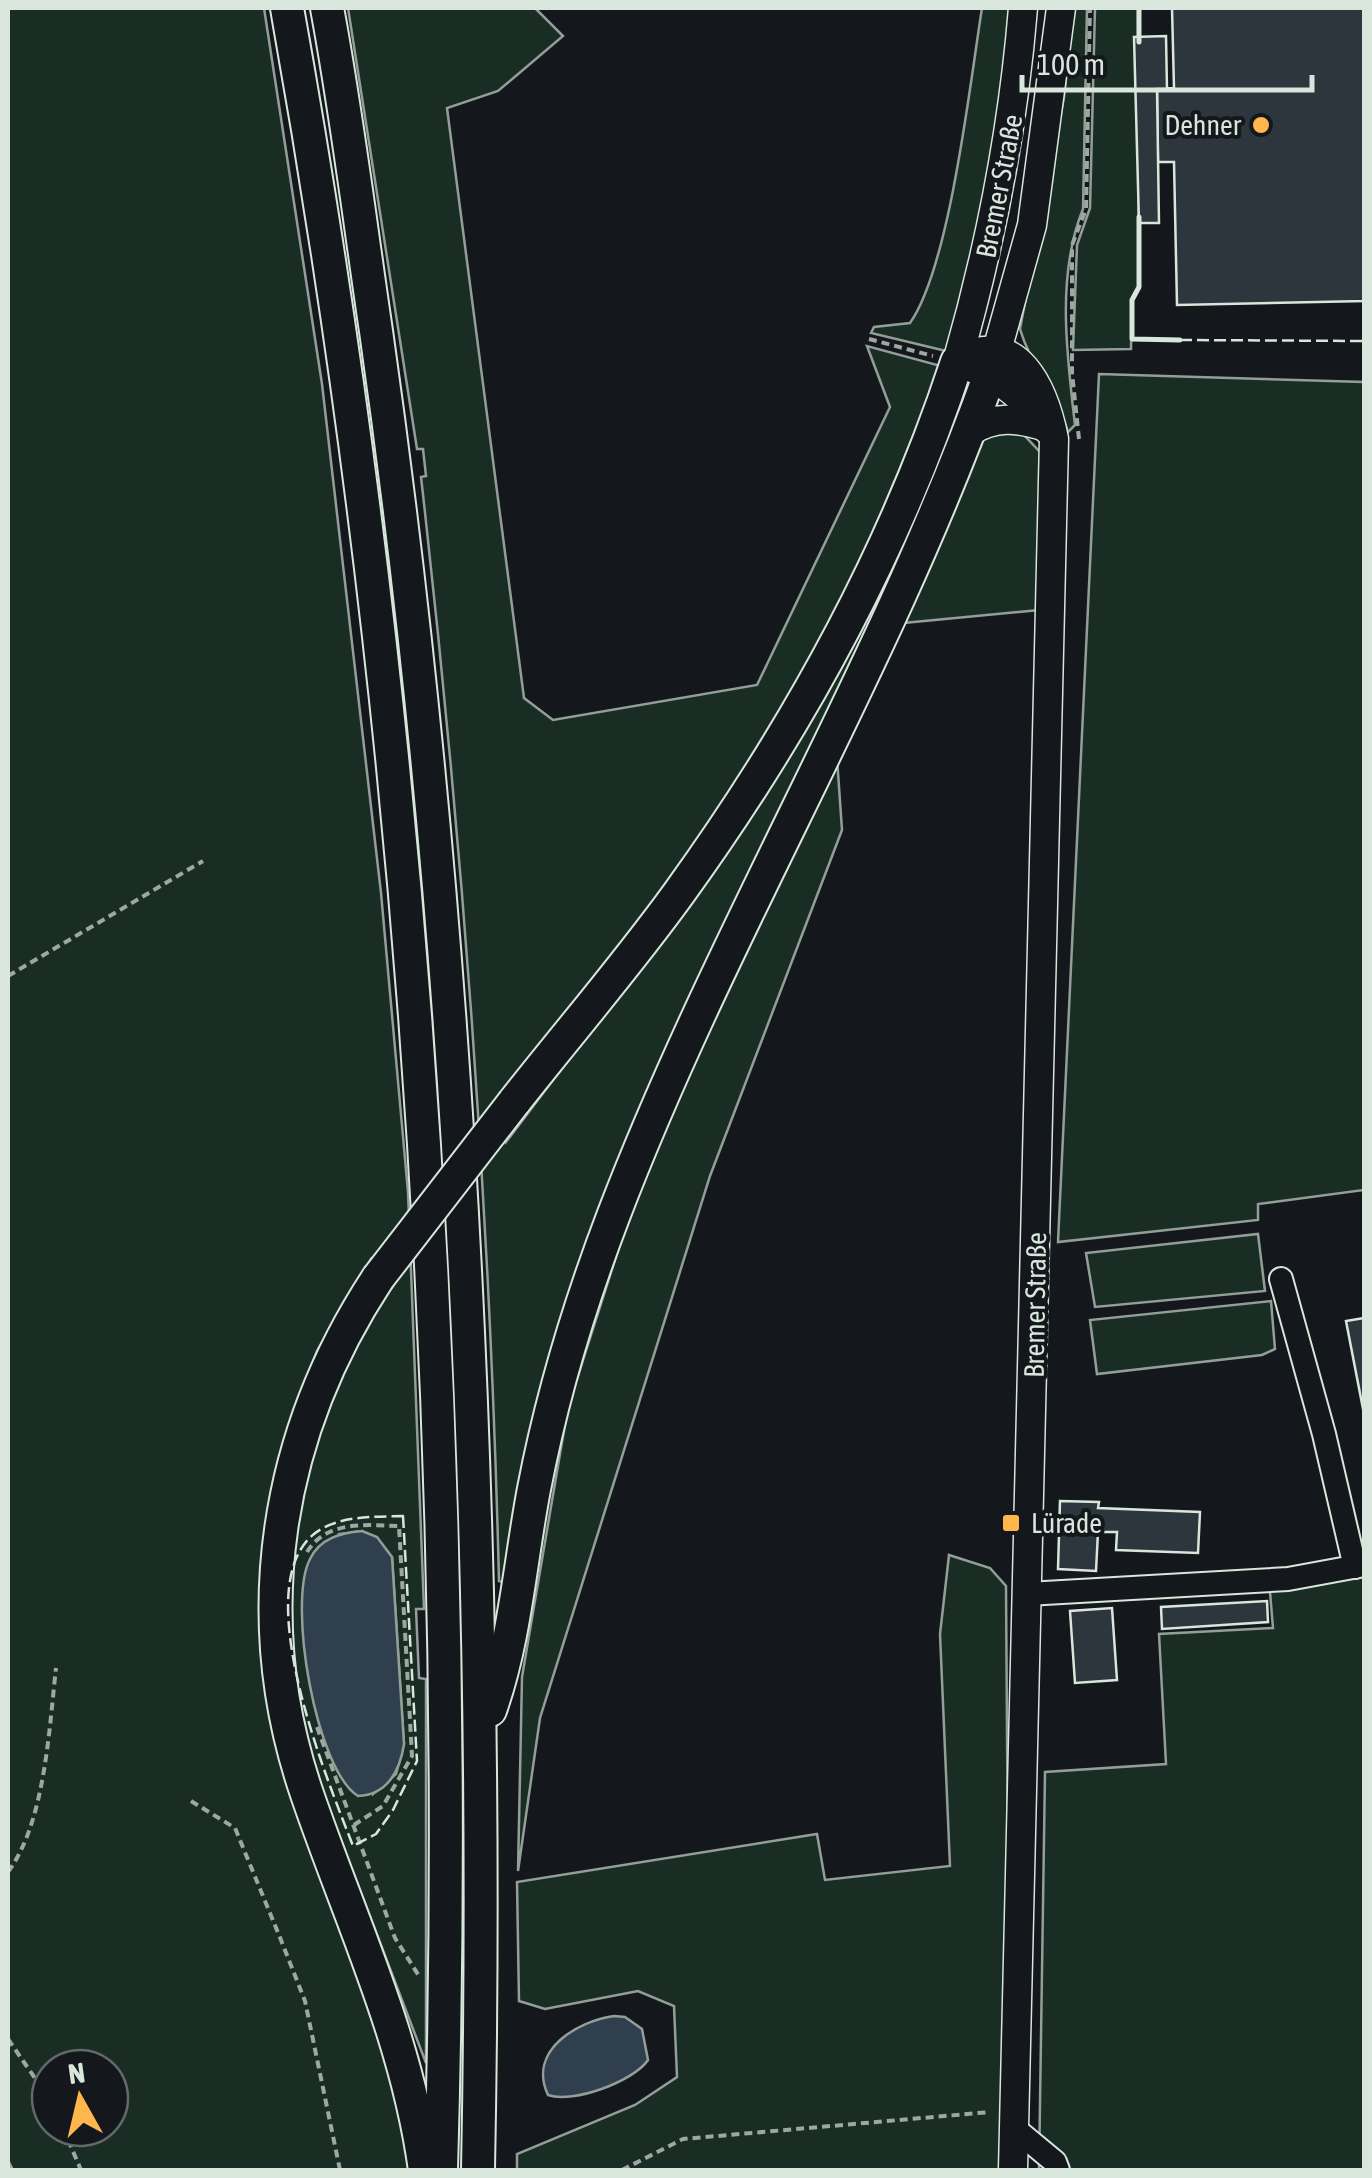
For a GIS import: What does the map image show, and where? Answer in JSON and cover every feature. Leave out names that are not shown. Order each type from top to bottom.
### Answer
[{"type":"highway","points":[[287,8],[331,264],[404,878],[422,1112],[446,1602],[446,1997],[441,2170]]},
{"type":"highway","points":[[327,8],[393,456],[442,889],[478,1512],[483,1728],[478,2170]]},
{"type":"highway","points":[[425,2170],[402,2052],[298,1764],[281,1690],[274,1624],[279,1532],[297,1443],[334,1350],[378,1278],[679,893],[800,708],[897,519],[957,362]]},
{"type":"highway","points":[[483,1728],[504,1670],[548,1426],[613,1218],[710,996],[876,654],[994,363]]},
{"type":"main road","name":"Bremer Straße","points":[[957,362],[994,230],[1007,160],[1023,8]]},
{"type":"main road","name":"Bremer Straße","points":[[994,363],[1032,225],[1061,8]]},
{"type":"main road","points":[[957,362],[994,363],[1050,433]]},
{"type":"main road","points":[[969,432],[993,421],[1014,418],[1050,433]]},
{"type":"main road","name":"Bremer Straße","points":[[1013,2170],[1050,433]]},
{"type":"lane","points":[[1027,1594],[1288,1579],[1360,1566],[1281,1279]]},
{"type":"lane","points":[[1014,2119],[1058,2170]]},
{"type":"path","points":[[1080,419],[1072,374],[1072,245],[1086,209],[1090,8]]},
{"type":"path","points":[[869,340],[957,362]]},
{"type":"path","points":[[8,976],[203,861]]},
{"type":"path","points":[[304,1555],[323,1534],[341,1527],[399,1526],[412,1756],[383,1806],[354,1825]]},
{"type":"path","points":[[8,1872],[23,1851],[47,1750],[56,1668]]},
{"type":"path","points":[[314,1719],[408,1964],[446,1997]]},
{"type":"path","points":[[191,1801],[234,1828],[272,1917],[305,2001],[340,2170]]},
{"type":"path","points":[[8,2039],[30,2071]]},
{"type":"path","points":[[622,2170],[683,2139],[1014,2119]]},
{"type":"path","points":[[8,2162],[12,2170]]},
{"type":"green space","points":[[8,8],[264,8],[322,384],[381,893],[408,1192],[424,1609],[416,1609],[419,1678],[426,1679],[426,2063],[307,1751],[287,1632],[296,1504],[334,1379],[389,1291],[371,1259],[317,1351],[291,1419],[273,1494],[266,1682],[272,1727],[303,1826],[353,1933],[414,2170],[8,2170]],"holes":[[[362,1531],[392,1557],[404,1744],[396,1774],[373,1794],[339,1534]]]},
{"type":"green space","points":[[348,8],[535,8],[563,36],[498,91],[447,108],[524,698],[553,720],[757,685],[890,407],[867,346],[941,366],[878,521],[805,673],[700,840],[622,946],[499,1100],[506,1142],[672,923],[965,384],[971,382],[919,533],[711,963],[506,1583],[499,1581],[489,1305],[472,1029],[450,753],[421,477],[426,476],[423,449],[417,449]]},
{"type":"green space","points":[[982,8],[1012,8],[991,182],[946,351],[871,333],[874,327],[910,323],[924,296],[947,218]]},
{"type":"green space","points":[[1073,8],[1087,8],[1083,209],[1066,288],[1075,425],[1068,432],[1020,329],[1064,97]]},
{"type":"green space","points":[[1095,8],[1138,8],[1139,287],[1132,301],[1131,349],[1073,350],[1077,245],[1090,208]]},
{"type":"green space","points":[[1099,374],[1364,382],[1364,1190],[1258,1204],[1258,1220],[1058,1242]]},
{"type":"green space","points":[[998,430],[1022,433],[1040,452],[1044,477],[1039,610],[903,623],[975,449],[985,436]]},
{"type":"green space","points":[[837,758],[842,830],[710,1176],[540,1718],[518,1871],[522,1677],[568,1407],[645,1166]]},
{"type":"green space","points":[[1258,1234],[1265,1291],[1095,1307],[1086,1253]]},
{"type":"green space","points":[[1271,1301],[1275,1349],[1262,1355],[1097,1374],[1090,1320]]},
{"type":"green space","points":[[949,1555],[990,1568],[1006,1586],[1008,1872],[1002,2170],[517,2170],[517,2154],[635,2105],[677,2077],[674,2006],[638,1991],[545,2009],[519,2001],[517,1882],[817,1834],[825,1880],[950,1866],[940,1634]]},
{"type":"green space","points":[[1364,1564],[1364,2170],[1039,2170],[1045,1772],[1166,1764],[1159,1634],[1273,1628],[1269,1580]]},
{"type":"water","points":[[362,1531],[377,1537],[392,1557],[404,1744],[390,1780],[377,1791],[358,1796],[343,1780],[318,1721],[304,1646],[302,1611],[304,1581],[314,1552],[332,1538]]},
{"type":"water","points":[[625,2017],[642,2029],[648,2060],[630,2076],[602,2089],[572,2096],[548,2095],[544,2064],[560,2040],[586,2024]]},
{"type":"building","name":"Dehner","points":[[1172,8],[1364,8],[1364,301],[1177,305],[1174,162],[1158,162],[1157,89],[1174,88]]},
{"type":"building","points":[[1166,36],[1167,89],[1157,89],[1159,223],[1139,223],[1134,37]]},
{"type":"building","points":[[1364,1318],[1364,1414],[1346,1321]]},
{"type":"building","points":[[1060,1501],[1099,1502],[1098,1508],[1200,1512],[1198,1553],[1116,1550],[1117,1532],[1098,1532],[1096,1571],[1058,1569]]},
{"type":"building","points":[[1267,1601],[1268,1622],[1162,1629],[1161,1607]]},
{"type":"building","points":[[1112,1608],[1117,1680],[1075,1683],[1070,1611]]},
{"type":"fence","points":[[1180,340],[1364,341]]},
{"type":"fence","points":[[403,1516],[417,1761],[393,1810],[376,1834],[353,1846],[299,1686],[290,1639],[288,1596],[295,1560],[314,1534],[345,1520],[403,1516]]},
{"type":"wall","points":[[1139,8],[1139,42]]},
{"type":"wall","points":[[1139,217],[1139,287],[1132,300],[1132,339],[1180,340]]},
{"type":"place","name":"Dehner","points":[[1261,125]]},
{"type":"place","name":"Lürade","points":[[1011,1523]]}]
